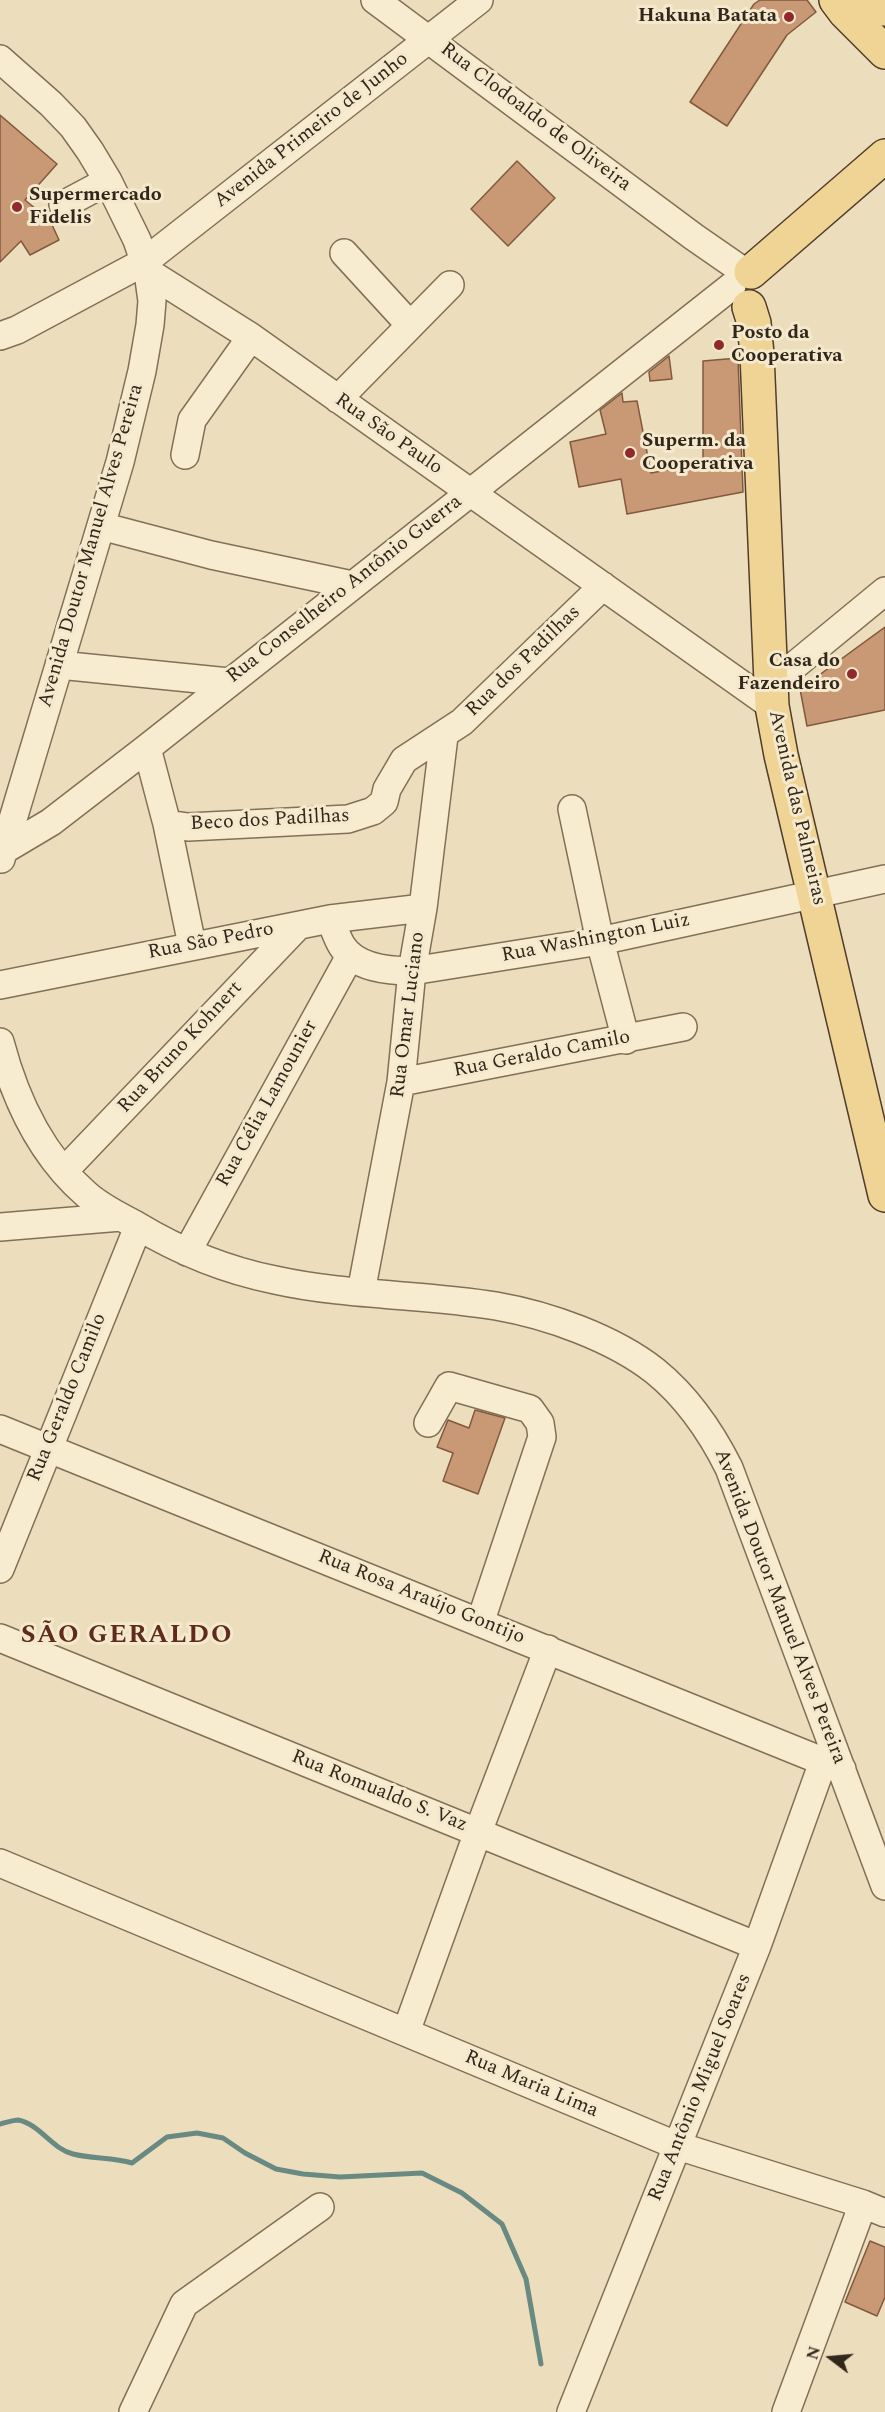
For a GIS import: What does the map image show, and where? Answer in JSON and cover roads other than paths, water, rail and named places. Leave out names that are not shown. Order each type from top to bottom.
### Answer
[{"type":"main road","points":[[836,0],[885,52]]},
{"type":"main road","points":[[867,0],[885,9]]},
{"type":"main road","points":[[751,285],[885,156]]},
{"type":"main road","name":"Avenida das Palmeiras","points":[[751,285],[789,669],[790,704],[824,892],[850,1004],[881,1160],[885,1195]]},
{"type":"main road","name":"Avenida das Palmeiras","points":[[751,285],[757,354],[772,706],[781,756],[824,892]]},
{"type":"main road","name":"Avenida das Palmeiras","points":[[850,1004],[885,1108]]},
{"type":"street","name":"Rua Clodoaldo de Oliveira","points":[[375,0],[694,237],[751,285]]},
{"type":"street","name":"Avenida Primeiro de Junho","points":[[0,336],[17,330],[146,267],[479,0]]},
{"type":"street","name":"Avenida Doutor Manuel Alves Pereira","points":[[0,59],[51,104],[73,127],[108,181],[137,240],[146,267],[151,313],[142,371],[120,462],[2,856]]},
{"type":"street","points":[[63,205],[108,181]]},
{"type":"street","points":[[344,253],[410,325]]},
{"type":"street","name":"Rua São Paulo","points":[[146,267],[251,337],[772,706]]},
{"type":"street","points":[[338,399],[450,285]]},
{"type":"street","name":"Rua Conselheiro Antônio Guerra","points":[[2,856],[51,822],[147,748],[683,324],[751,285]]},
{"type":"street","points":[[185,455],[192,420],[251,337]]},
{"type":"street","points":[[101,526],[211,555],[352,585]]},
{"type":"street","name":"Rua dos Padilhas","points":[[444,736],[462,722],[603,586]]},
{"type":"street","points":[[789,669],[885,591]]},
{"type":"street","points":[[59,665],[229,682]]},
{"type":"street","name":"Beco dos Padilhas","points":[[167,824],[188,827],[361,816],[374,811],[384,802],[387,789],[404,760],[444,736]]},
{"type":"street","name":"Rua Omar Luciano","points":[[360,1292],[401,1082],[412,972],[423,908],[444,736]]},
{"type":"street","points":[[147,748],[167,824],[192,945]]},
{"type":"street","points":[[572,809],[600,941],[626,1040]]},
{"type":"street","name":"Rua Washington Luiz","points":[[350,956],[384,971],[412,972],[600,941],[885,879]]},
{"type":"street","name":"Rua São Pedro","points":[[0,985],[330,919],[423,908]]},
{"type":"street","points":[[330,919],[341,945],[350,956]]},
{"type":"street","name":"Rua Bruno Kohnert","points":[[64,1171],[298,926]]},
{"type":"street","name":"Rua Célia Lamounier","points":[[187,1252],[350,956]]},
{"type":"street","name":"Rua Geraldo Camilo","points":[[401,1082],[626,1040],[683,1027]]},
{"type":"street","name":"Avenida Doutor Manuel Alves Pereira","points":[[0,1042],[4,1067],[28,1119],[43,1146],[64,1171],[86,1194],[130,1222],[187,1252],[249,1275],[277,1281],[495,1306],[528,1312],[564,1324],[615,1347],[654,1371],[672,1388],[714,1438],[729,1468],[832,1765],[885,1886]]},
{"type":"street","points":[[0,1227],[130,1222]]},
{"type":"street","name":"Rua Geraldo Camilo","points":[[0,1569],[48,1447],[130,1222]]},
{"type":"street","points":[[428,1423],[449,1386],[530,1409],[540,1423],[542,1437],[480,1623]]},
{"type":"street","name":"Rua Rosa Araújo Gontijo","points":[[0,1429],[832,1765]]},
{"type":"street","name":"Rua Romualdo S. Vaz","points":[[0,1638],[757,1946]]},
{"type":"street","points":[[406,2032],[478,1832],[548,1649]]},
{"type":"street","name":"Rua Antônio Miguel Soares","points":[[571,2412],[757,1946],[832,1765]]},
{"type":"street","name":"Rua Maria Lima","points":[[0,1863],[678,2146],[874,2208],[786,2412]]},
{"type":"street","points":[[133,2412],[184,2304],[320,2208]]},
{"type":"waterway","points":[[0,2124],[18,2120],[26,2122],[59,2147],[73,2154],[132,2163],[167,2137],[197,2133],[223,2138],[245,2153],[276,2169],[303,2174],[340,2177],[422,2173],[462,2193],[502,2224],[526,2279],[541,2364]]},
{"type":"place","name":"Hakuna Batata","points":[[789,17]]},
{"type":"place","name":"Supermercado Fidelis","points":[[17,207]]},
{"type":"place","name":"Posto da Cooperativa","points":[[719,345]]},
{"type":"place","name":"Superm. da Cooperativa","points":[[630,453]]},
{"type":"place","name":"Casa do Fazendeiro","points":[[852,674]]},
{"type":"district","name":"SÃO GERALDO","points":[[127,1637]]}]
